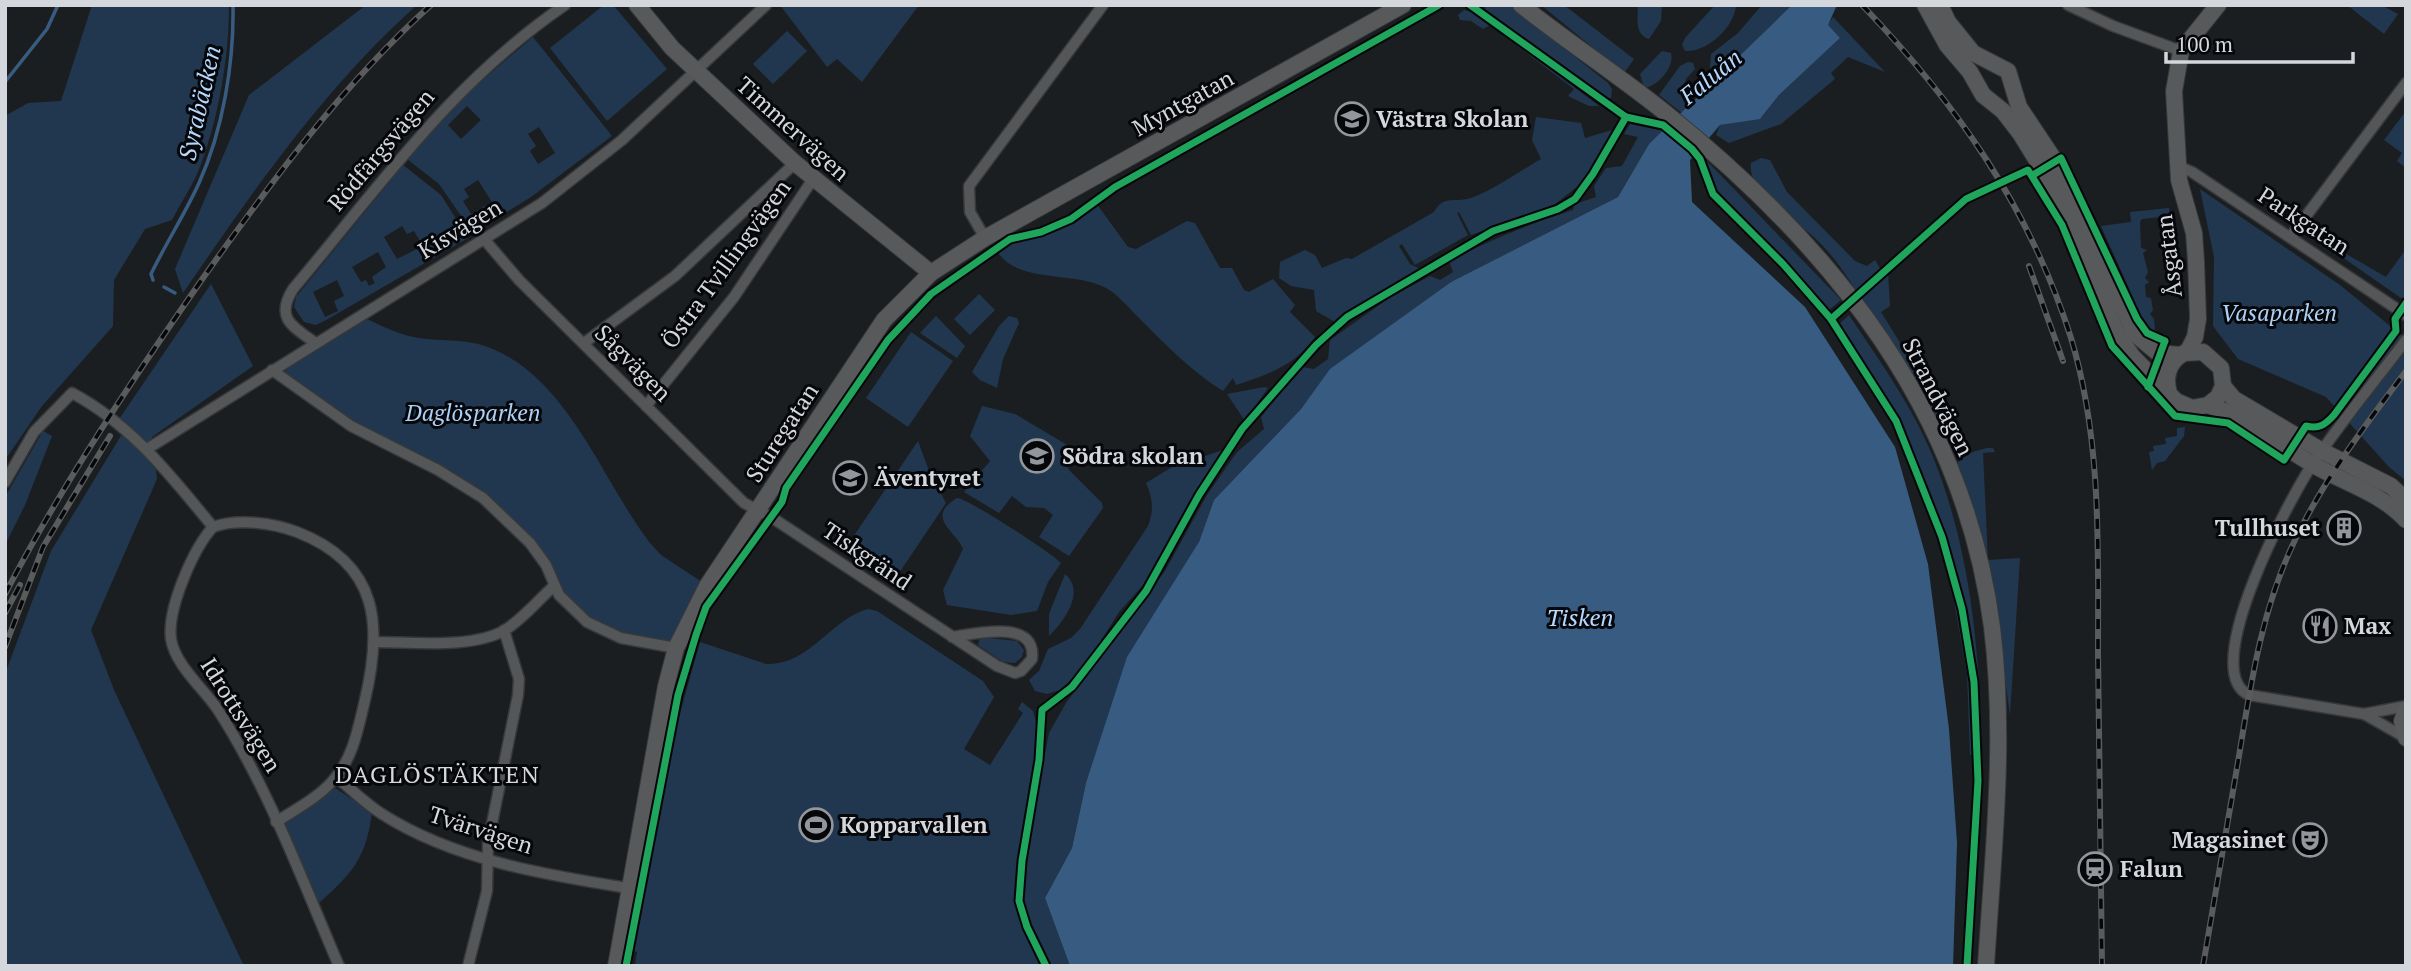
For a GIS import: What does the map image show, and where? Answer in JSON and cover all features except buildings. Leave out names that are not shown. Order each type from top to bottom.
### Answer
[{"type":"street","name":"Rödfärgsvägen","points":[[314,342],[288,321],[285,314],[286,299],[293,289],[434,117],[488,65],[565,5]]},
{"type":"street","name":"Timmervägen","points":[[637,5],[698,72],[795,163],[932,272]]},
{"type":"street","name":"Kisvägen","points":[[147,449],[314,342],[484,239],[582,173],[698,72],[766,5]]},
{"type":"street","points":[[985,238],[970,212],[969,186],[1103,5]]},
{"type":"street","name":"Myntgatan","points":[[985,238],[1403,5]]},
{"type":"street","name":"Strandvägen","points":[[1521,5],[1671,117],[1709,150],[1818,257],[1848,291],[1886,343],[1936,435],[1964,510],[1992,626],[1998,727],[1998,787],[1986,966]]},
{"type":"street","points":[[1925,5],[1936,29],[1978,87],[2020,133],[2057,193],[2083,248],[2121,342],[2169,393],[2186,407],[2208,405],[2233,414],[2317,458],[2391,486],[2406,500]]},
{"type":"street","points":[[1940,5],[1967,47],[1980,58],[1998,64],[2008,71],[2019,107],[2055,161],[2086,221],[2134,333],[2158,353],[2203,352],[2216,360],[2221,368],[2223,386],[2218,397],[2208,405]]},
{"type":"street","points":[[2068,5],[2113,26],[2181,51],[2218,5]]},
{"type":"street","name":"Åsgatan","points":[[2181,51],[2174,91],[2177,140],[2181,188],[2194,233],[2198,319],[2195,337],[2184,353]]},
{"type":"street","points":[[1978,87],[1981,71],[1998,64]]},
{"type":"street","points":[[2291,236],[2406,82]]},
{"type":"street","points":[[584,344],[683,270],[795,163]]},
{"type":"street","name":"Parkgatan","points":[[2180,167],[2291,236],[2406,315]]},
{"type":"street","name":"Östra Tvillingvägen","points":[[646,406],[734,297],[813,179]]},
{"type":"street","name":"Sturegatan","points":[[616,966],[628,888],[676,648],[707,586],[884,320],[932,272],[985,238]]},
{"type":"street","name":"Sågvägen","points":[[484,239],[519,280],[744,503],[758,512]]},
{"type":"street","name":"Åsgatan","points":[[2198,319],[2216,360]]},
{"type":"street","points":[[2406,340],[2317,458],[2268,545],[2235,639],[2235,681],[2246,694],[2364,714],[2406,708],[2402,721],[2406,738]]},
{"type":"street","points":[[2169,393],[2166,384],[2169,368],[2184,353]]},
{"type":"street","points":[[272,370],[351,426],[438,470],[483,498],[530,543],[546,565],[565,602],[598,629],[643,644],[676,648]]},
{"type":"street","points":[[2223,386],[2234,398],[2406,520]]},
{"type":"street","points":[[5,482],[34,432],[72,393],[109,415],[147,449],[213,527],[240,523],[279,526],[323,542],[338,552],[363,585],[372,612],[375,642],[372,670],[349,756],[336,777],[315,797],[276,822]]},
{"type":"street","name":"Tiskgränd","points":[[758,512],[951,637],[1006,671],[1021,671],[1032,659],[1031,645],[1024,636],[1001,632],[951,637]]},
{"type":"street","name":"Idrottsvägen","points":[[213,527],[174,601],[170,616],[172,644],[243,750],[339,966]]},
{"type":"street","points":[[375,642],[461,640],[505,630],[555,586]]},
{"type":"street","points":[[468,966],[487,891],[488,843],[519,688],[505,630]]},
{"type":"street","points":[[2364,714],[2406,738]]},
{"type":"street","name":"Tvärvägen","points":[[336,777],[391,819],[441,843],[488,858],[628,888]]},
{"type":"green space","points":[[92,5],[229,5],[221,90],[198,172],[172,220],[145,229],[114,280],[113,326],[42,406],[7,457],[5,116],[28,103],[61,101]]},
{"type":"green space","points":[[366,5],[417,5],[351,71],[291,142],[183,293],[175,269],[249,95]]},
{"type":"green space","points":[[604,5],[613,5],[667,69],[607,121],[550,48]]},
{"type":"green space","points":[[780,5],[919,5],[862,82],[837,59],[827,67]]},
{"type":"green space","points":[[1484,5],[1510,5],[1608,83],[1612,89],[1611,98],[1605,98],[1487,13]]},
{"type":"green space","points":[[1541,5],[1564,5],[1634,59],[1624,73]]},
{"type":"green space","points":[[1638,5],[1662,5],[1661,21],[1649,39],[1644,37],[1639,29]]},
{"type":"green space","points":[[1715,5],[1736,5],[1731,21],[1711,43],[1702,48],[1685,51],[1682,45],[1685,38]]},
{"type":"green space","points":[[1762,5],[1792,5],[1718,78],[1710,68],[1711,54],[1738,33]]},
{"type":"green space","points":[[2347,5],[2381,5],[2398,14],[2384,34]]},
{"type":"green space","points":[[1464,10],[1478,14],[1599,106],[1589,106],[1568,96],[1574,89],[1490,25],[1483,29],[1471,21],[1460,20],[1458,15]]},
{"type":"green space","points":[[1833,17],[1885,72],[1848,57],[1831,73],[1835,79],[1781,124],[1729,143],[1716,135],[1720,125],[1761,118],[1779,95],[1840,38],[1827,25]]},
{"type":"green space","points":[[787,31],[807,51],[773,84],[753,64]]},
{"type":"green space","points":[[533,37],[612,136],[531,197],[473,233],[439,184],[407,159],[465,95]],"holes":[[[467,106],[481,120],[461,139],[448,125]],[[539,127],[555,153],[538,164],[530,151],[536,146],[528,134]],[[478,180],[492,202],[471,214],[463,201],[469,197],[464,189]]]},
{"type":"green space","points":[[1662,51],[1671,53],[1668,70],[1654,84],[1644,88],[1640,74]]},
{"type":"green space","points":[[1693,63],[1695,69],[1686,79],[1683,91],[1691,104],[1682,113],[1659,95],[1680,66]]},
{"type":"green space","points":[[2406,111],[2406,168],[2397,161],[2402,153],[2384,140]]},
{"type":"green space","points":[[1536,117],[1581,123],[1585,138],[1612,130],[1588,178],[1554,205],[1471,235],[1459,212],[1457,213],[1468,235],[1415,265],[1402,244],[1399,246],[1410,264],[1420,269],[1335,322],[1316,311],[1314,290],[1291,286],[1279,278],[1280,262],[1305,250],[1315,255],[1322,268],[1346,258],[1352,259],[1434,212],[1444,202],[1474,197],[1541,159],[1532,140]]},
{"type":"green space","points":[[1630,124],[1664,131],[1649,144],[1618,197],[1451,282],[1331,369],[1301,409],[1214,500],[1199,542],[1086,783],[1072,848],[1045,898],[1070,966],[1051,966],[1035,937],[1023,897],[1030,832],[1049,733],[1066,703],[1165,571],[1207,495],[1237,452],[1264,429],[1261,417],[1302,367],[1314,369],[1328,359],[1330,340],[1389,298],[1430,276],[1440,280],[1453,272],[1449,261],[1510,233],[1573,210],[1575,204],[1596,197],[1594,186],[1606,168],[1622,166],[1638,137],[1624,134]]},
{"type":"green space","points":[[1761,158],[1770,160],[1787,192],[1855,261],[1867,266],[1875,260],[1881,270],[1857,292],[1822,245],[1774,205],[1757,185],[1751,163]]},
{"type":"green space","points":[[1707,161],[1841,300],[1829,310],[1714,188]]},
{"type":"green space","points":[[403,165],[441,195],[468,238],[316,325],[304,322],[294,307],[296,297]],"holes":[[[402,226],[407,234],[414,231],[423,246],[397,259],[384,237]],[[378,252],[386,267],[372,277],[375,283],[369,286],[366,280],[361,282],[352,267]],[[337,280],[344,296],[334,301],[338,311],[325,317],[313,292]]]},
{"type":"green space","name":"Vasaparken","points":[[2200,189],[2340,285],[2406,339],[2406,481],[2389,467],[2326,397],[2238,359],[2213,326],[2214,257]]},
{"type":"green space","points":[[1096,203],[1128,247],[1136,249],[1187,221],[1195,223],[1220,268],[1232,268],[1244,290],[1249,292],[1273,279],[1295,305],[1290,312],[1315,337],[1299,355],[1280,368],[1236,385],[1233,378],[1223,391],[1179,357],[1107,289],[1089,282],[1043,275],[1015,267],[995,248],[1020,234],[1061,224]]},
{"type":"green space","points":[[2169,208],[2171,216],[2142,219],[2140,222],[2141,248],[2147,250],[2143,253],[2148,272],[2145,278],[2149,282],[2145,285],[2146,297],[2151,298],[2153,310],[2150,314],[2154,319],[2155,332],[2144,322],[2101,226],[2131,222],[2130,212]]},
{"type":"green space","points":[[2314,226],[2325,234],[2322,240],[2386,277],[2406,249],[2405,297],[2401,298],[2312,236]]},
{"type":"green space","points":[[1888,273],[1890,306],[1881,312],[1918,372],[1950,434],[1959,429],[1960,433],[1954,441],[1943,435],[1916,381],[1861,298]]},
{"type":"green space","points":[[211,284],[253,366],[152,437],[157,479],[91,630],[114,690],[244,966],[5,966],[5,674],[51,551],[122,434],[113,428]]},
{"type":"green space","points":[[979,294],[995,310],[970,335],[954,319]]},
{"type":"green space","name":"Daglösparken","points":[[353,313],[411,336],[478,344],[508,356],[534,376],[578,428],[650,543],[661,555],[702,582],[673,646],[594,627],[570,603],[494,505],[344,421],[284,372]]},
{"type":"green space","points":[[1849,315],[1916,420],[1946,493],[1965,566],[1971,603],[1979,679],[1982,755],[1970,755],[1967,674],[1950,578],[1918,472],[1894,418],[1836,327]]},
{"type":"green space","points":[[936,316],[965,346],[957,358],[920,333]]},
{"type":"green space","points":[[1009,316],[1017,318],[1019,323],[1003,359],[997,388],[980,380],[972,372],[999,326]]},
{"type":"green space","points":[[911,332],[953,361],[908,427],[866,398]]},
{"type":"green space","points":[[1268,388],[1245,421],[1227,394]]},
{"type":"green space","points":[[982,406],[1015,414],[1074,449],[1068,469],[1102,503],[1103,508],[1069,556],[1039,537],[1053,515],[1044,508],[1026,507],[1012,496],[999,513],[964,492],[990,461],[970,436]]},
{"type":"green space","points":[[2185,427],[2184,436],[2165,461],[2157,463],[2152,470],[2149,452],[2154,451],[2153,446],[2166,444],[2165,438],[2177,436],[2177,428]]},
{"type":"green space","points":[[43,431],[52,436],[25,505],[5,545],[5,497]]},
{"type":"green space","points":[[918,441],[929,471],[946,503],[891,585],[843,552]]},
{"type":"green space","points":[[1993,448],[1995,452],[1983,453],[1988,560],[2020,558],[2010,715],[2001,651],[1956,466],[1965,456]]},
{"type":"green space","points":[[1226,449],[1191,499],[1151,576],[1119,612],[1084,667],[1060,690],[1047,694],[1035,691],[1029,680],[1039,671],[1048,649],[1071,638],[1080,629],[1148,526],[1152,504],[1146,483],[1172,467]]},
{"type":"green space","points":[[957,498],[1009,527],[1061,563],[1048,582],[1037,611],[1011,615],[947,605],[943,590],[963,549],[945,524],[943,512]]},
{"type":"green space","points":[[1065,574],[1071,581],[1073,598],[1061,623],[1049,636],[1049,614]]},
{"type":"green space","name":"Kopparvallen","points":[[868,609],[877,611],[983,681],[994,697],[964,749],[990,765],[1023,713],[1018,709],[1022,702],[1033,711],[1038,730],[1014,897],[1021,924],[1041,966],[635,966],[637,952],[634,951],[676,728],[700,642],[766,664],[781,663],[808,650],[843,622]]},
{"type":"green space","points":[[980,637],[1017,641],[1024,650],[1022,657],[1015,663],[1003,662],[978,645]]},
{"type":"green space","points":[[335,788],[372,812],[366,842],[356,864],[319,903],[283,821]]},
{"type":"water","name":"Tisken","points":[[1792,5],[1837,5],[1828,25],[1840,38],[1779,95],[1760,119],[1720,125],[1690,160],[1692,202],[1805,307],[1895,447],[1928,564],[1949,729],[1957,843],[1953,966],[1070,966],[1045,898],[1072,848],[1086,783],[1127,657],[1199,542],[1214,500],[1301,409],[1330,369],[1451,282],[1618,197],[1649,144]]},
{"type":"waterway","points":[[5,82],[47,29],[58,5]]},
{"type":"waterway","name":"Syrabäcken","points":[[153,280],[151,274],[194,195],[215,141],[229,73],[233,5]]},
{"type":"waterway","points":[[164,287],[175,293]]},
{"type":"railway","points":[[5,594],[50,512],[99,433],[229,242],[309,135],[398,36],[431,5]]},
{"type":"railway","points":[[1862,5],[1929,80],[1959,119],[2012,201],[2054,290],[2081,377],[2093,455],[2098,535],[2102,966]]},
{"type":"railway","points":[[2029,266],[2063,361]]},
{"type":"railway","points":[[2203,966],[2253,673],[2274,592],[2295,540],[2319,495],[2406,371]]},
{"type":"railway","points":[[5,647],[43,547],[110,436]]},
{"type":"railway","points":[[5,613],[20,585]]},
{"type":"cycle path","points":[[626,966],[678,695],[706,607],[782,502],[786,488],[888,340],[931,294],[1010,239],[1041,232],[1071,219],[1115,187],[1439,5]]},
{"type":"cycle path","points":[[1470,5],[1626,117],[1663,125],[1692,149],[1700,159],[1713,194],[1783,264],[1831,319],[1896,421],[1942,537],[1962,609],[1974,682],[1978,781],[1967,966]]},
{"type":"cycle path","points":[[1046,966],[1027,927],[1019,901],[1022,861],[1039,760],[1042,710],[1072,687],[1146,591],[1199,495],[1242,429],[1316,345],[1347,317],[1493,231],[1558,209],[1575,199],[1626,117]]},
{"type":"cycle path","points":[[2033,175],[2061,158],[2137,319],[2147,333],[2165,341],[2148,387]]},
{"type":"cycle path","points":[[1831,319],[1966,199],[2028,170],[2062,225],[2112,346],[2175,416],[2228,423],[2284,460],[2306,426],[2322,425],[2334,415],[2396,331],[2395,319],[2406,303]]},
{"type":"place","name":"Västra Skolan","points":[[1352,119]]},
{"type":"place","name":"Södra skolan","points":[[1037,456]]},
{"type":"place","name":"Äventyret","points":[[850,478]]},
{"type":"place","name":"Tullhuset","points":[[2344,528]]},
{"type":"place","name":"Max","points":[[2320,626]]},
{"type":"place","name":"Kopparvallen","points":[[816,825]]},
{"type":"place","name":"Magasinet","points":[[2310,840]]},
{"type":"place","name":"Falun","points":[[2095,869]]},
{"type":"district","name":"DAGLÖSTÄKTEN","points":[[438,775]]},
{"type":"water label","name":"Faluån","points":[[1711,77]]}]
